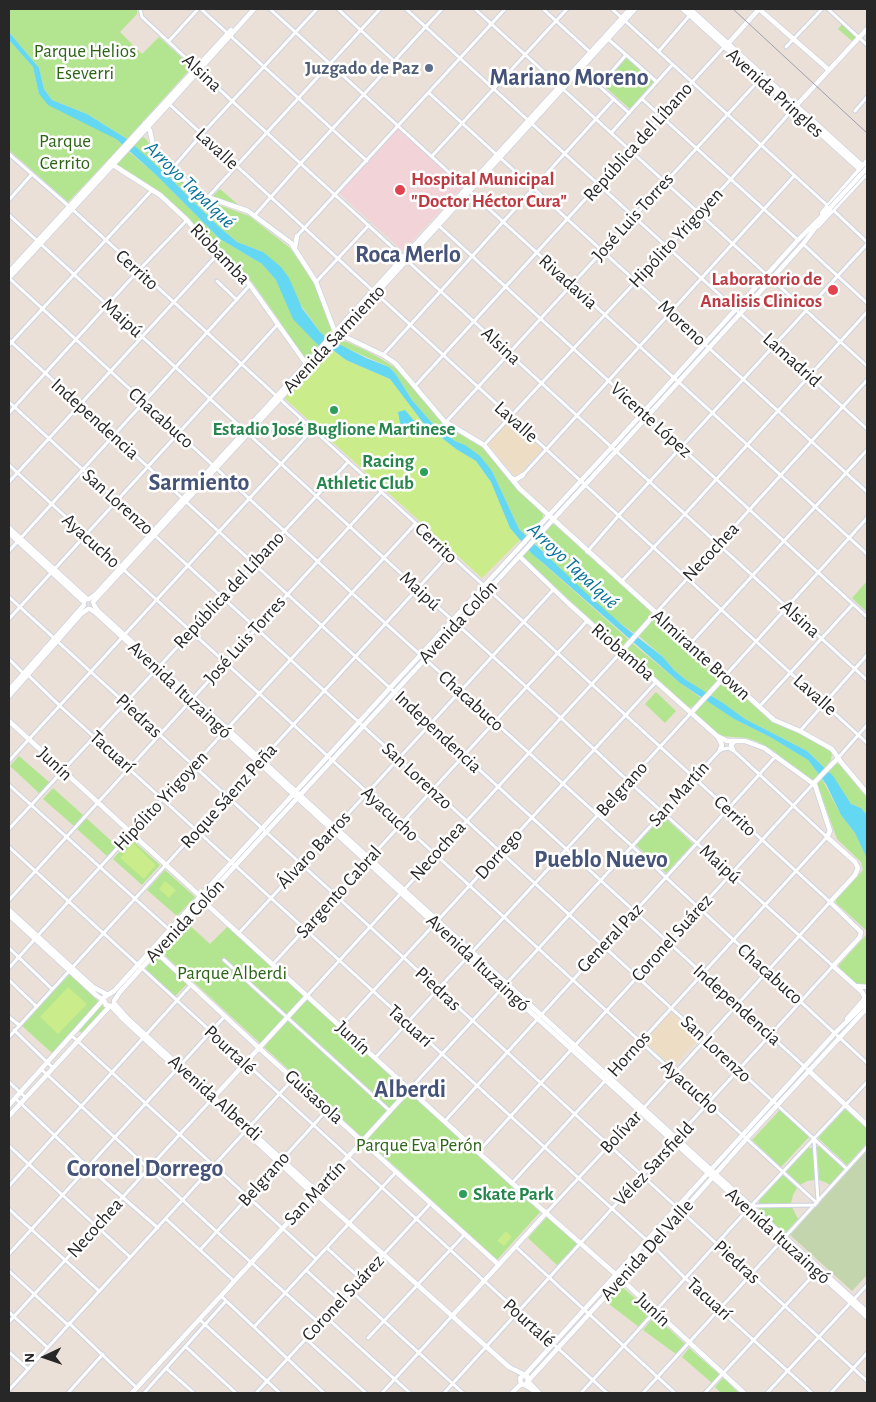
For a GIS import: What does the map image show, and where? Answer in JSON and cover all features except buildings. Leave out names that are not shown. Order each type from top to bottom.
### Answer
[{"type":"main road","points":[[229,35],[250,9]]},
{"type":"main road","points":[[9,272],[138,136],[198,68],[254,9]]},
{"type":"main road","name":"Avenida Sarmiento","points":[[57,640],[88,602],[122,568],[336,335],[607,37],[630,9]]},
{"type":"main road","name":"Avenida Sarmiento","points":[[623,19],[635,9]]},
{"type":"main road","name":"Avenida Pringles","points":[[683,9],[726,45],[865,171]]},
{"type":"main road","name":"Avenida Pringles","points":[[690,9],[760,79],[795,107]]},
{"type":"main road","points":[[759,9],[829,70]]},
{"type":"main road","name":"República del Líbano","points":[[726,45],[759,9]]},
{"type":"main road","name":"Hipólito Yrigoyen","points":[[795,107],[867,29]]},
{"type":"main road","name":"Avenida Sarmiento","points":[[561,87],[580,69],[592,53]]},
{"type":"main road","points":[[146,125],[150,131],[157,156],[171,170],[207,197],[245,209],[256,215],[296,248],[316,282],[336,335]]},
{"type":"main road","points":[[138,136],[147,136],[152,142]]},
{"type":"main road","name":"Avenida Colón","points":[[9,1116],[52,1067],[112,1004],[154,950],[614,449],[766,274],[865,171],[867,161]]},
{"type":"main road","name":"Riobamba","points":[[111,164],[153,189],[186,220],[216,255],[231,264],[250,285],[307,365]]},
{"type":"main road","name":"Avenida Colón","points":[[676,379],[709,348],[740,314],[802,244],[830,208]]},
{"type":"main road","points":[[286,239],[298,236]]},
{"type":"main road","points":[[296,248],[298,236]]},
{"type":"main road","points":[[9,278],[38,242]]},
{"type":"main road","name":"Almirante Brown","points":[[336,335],[383,355],[395,363],[446,422],[484,445],[514,484],[587,552],[774,720],[829,747],[867,793]]},
{"type":"main road","points":[[505,472],[515,480],[523,475]]},
{"type":"main road","points":[[523,475],[519,484],[524,492]]},
{"type":"main road","name":"Avenida Ituzaingó","points":[[9,528],[19,540]]},
{"type":"main road","name":"Avenida Ituzaingó","points":[[9,533],[98,611],[572,1047],[784,1238],[867,1317]]},
{"type":"main road","name":"Riobamba","points":[[519,552],[553,590],[717,736],[727,741],[746,741],[770,751],[813,784]]},
{"type":"main road","name":"Avenida Sarmiento","points":[[9,690],[81,614],[89,609],[88,602]]},
{"type":"main road","name":"Avenida Ituzaingó","points":[[89,609],[124,636]]},
{"type":"main road","name":"Necochea","points":[[622,651],[656,614]]},
{"type":"main road","name":"Avenida Sarmiento","points":[[9,696],[26,674]]},
{"type":"main road","name":"Belgrano","points":[[690,713],[725,676]]},
{"type":"main road","name":"Junín","points":[[9,720],[238,934],[512,1183],[621,1279],[744,1393]]},
{"type":"main road","points":[[717,736],[722,745],[720,750]]},
{"type":"main road","points":[[732,750],[731,745],[735,741]]},
{"type":"main road","name":"Coronel Suárez","points":[[813,784],[838,758]]},
{"type":"main road","points":[[813,784],[830,831],[827,837]]},
{"type":"main road","name":"Bolívar","points":[[827,837],[858,868],[856,873],[830,902]]},
{"type":"main road","name":"Cerrito","points":[[830,902],[859,928],[861,933]]},
{"type":"main road","points":[[9,910],[36,938]]},
{"type":"main road","points":[[9,915],[93,987],[108,995],[112,1004]]},
{"type":"main road","name":"Vélez Sarsfield","points":[[833,966],[860,937],[861,933]]},
{"type":"main road","name":"Guisasola","points":[[154,950],[259,1048],[432,1202],[499,1265]]},
{"type":"main road","name":"Avenida Colón","points":[[103,1000],[104,997],[114,991],[140,966]]},
{"type":"main road","name":"Maipú","points":[[833,966],[856,986],[866,999]]},
{"type":"main road","points":[[71,969],[96,995],[112,1004]]},
{"type":"main road","points":[[856,986],[867,987]]},
{"type":"main road","name":"Necochea","points":[[213,1099],[307,996]]},
{"type":"main road","name":"Avenida Del Valle","points":[[775,1103],[809,1070],[866,999]]},
{"type":"main road","points":[[9,1105],[103,1000]]},
{"type":"main road","name":"Avenida Alberdi","points":[[112,1004],[144,1037],[538,1393]]},
{"type":"main road","name":"Avenida Del Valle","points":[[524,1380],[615,1274],[745,1136],[804,1067],[867,1009]]},
{"type":"main road","name":"Independencia","points":[[804,1067],[867,1125]]},
{"type":"main road","name":"San Martín","points":[[132,1393],[410,1089]]},
{"type":"main road","name":"Avenida Del Valle","points":[[512,1393],[589,1314],[682,1212],[715,1175],[745,1136]]},
{"type":"main road","name":"Bolívar","points":[[452,1316],[547,1212]]},
{"type":"main road","name":"Avenida Ituzaingó","points":[[852,1301],[867,1312]]},
{"type":"street","name":"Alsina","points":[[140,9],[142,17],[232,101],[867,680]]},
{"type":"street","points":[[169,42],[200,9],[367,161]]},
{"type":"street","name":"Rivadavia","points":[[270,9],[867,554]]},
{"type":"street","points":[[171,170],[317,9]]},
{"type":"street","points":[[338,9],[394,61]]},
{"type":"street","points":[[207,197],[380,9]]},
{"type":"street","name":"Lamadrid","points":[[406,9],[867,429]]},
{"type":"street","points":[[256,215],[363,94],[442,9]]},
{"type":"street","points":[[474,9],[867,366]]},
{"type":"street","points":[[298,236],[490,23],[505,9]]},
{"type":"street","points":[[543,9],[592,53]]},
{"type":"street","points":[[432,156],[567,9]]},
{"type":"street","points":[[587,552],[867,243],[612,9]]},
{"type":"street","points":[[786,47],[822,9]]},
{"type":"street","points":[[828,9],[867,45]]},
{"type":"street","points":[[659,51],[690,15]]},
{"type":"street","points":[[607,37],[657,82]]},
{"type":"street","name":"República del Líbano","points":[[415,386],[726,45]]},
{"type":"street","points":[[599,86],[626,55]]},
{"type":"street","points":[[611,133],[673,64]]},
{"type":"street","points":[[580,69],[629,113]]},
{"type":"street","name":"José Luis Torres","points":[[446,422],[508,352],[760,79]]},
{"type":"street","name":"Moreno","points":[[429,92],[867,492]]},
{"type":"street","points":[[642,98],[798,240]]},
{"type":"street","points":[[855,112],[867,98]]},
{"type":"street","points":[[383,355],[614,100]]},
{"type":"street","name":"Lavalle","points":[[167,103],[867,743]]},
{"type":"street","points":[[862,103],[867,107]]},
{"type":"street","name":"Hipólito Yrigoyen","points":[[484,445],[574,350],[795,107]]},
{"type":"street","name":"Cerrito","points":[[9,154],[278,397],[448,555],[830,902]]},
{"type":"street","points":[[9,200],[32,174]]},
{"type":"street","points":[[523,475],[794,176]]},
{"type":"street","points":[[9,342],[153,189]]},
{"type":"street","name":"Maipú","points":[[9,215],[418,590],[833,966]]},
{"type":"street","points":[[9,413],[186,220]]},
{"type":"street","name":"Vicente López","points":[[436,223],[867,617]]},
{"type":"street","points":[[316,282],[369,226]]},
{"type":"street","points":[[802,244],[867,303]]},
{"type":"street","points":[[9,482],[216,255]]},
{"type":"street","name":"Chacabuco","points":[[9,278],[867,1063]]},
{"type":"street","points":[[217,281],[237,300]]},
{"type":"street","points":[[9,551],[250,285]]},
{"type":"street","points":[[621,582],[716,480],[867,312]]},
{"type":"street","points":[[9,619],[278,324]]},
{"type":"street","name":"Independencia","points":[[9,342],[804,1067]]},
{"type":"street","name":"Necochea","points":[[656,614],[867,380]]},
{"type":"street","name":"San Lorenzo","points":[[9,402],[847,1170]]},
{"type":"street","points":[[9,761],[312,430]]},
{"type":"street","points":[[690,645],[867,450]]},
{"type":"street","name":"República del Líbano","points":[[9,830],[315,495],[348,462]]},
{"type":"street","name":"Ayacucho","points":[[9,465],[745,1136],[816,1203]]},
{"type":"street","name":"José Luis Torres","points":[[9,900],[381,492]]},
{"type":"street","name":"Belgrano","points":[[725,676],[867,518]]},
{"type":"street","name":"Hipólito Yrigoyen","points":[[9,968],[416,524]]},
{"type":"street","name":"Roque Sáenz Peña","points":[[9,1037],[448,555]]},
{"type":"street","name":"Álvaro Barros","points":[[238,934],[553,590]]},
{"type":"street","name":"Piedras","points":[[9,597],[867,1381]]},
{"type":"street","points":[[759,707],[853,604]]},
{"type":"street","name":"Sargento Cabral","points":[[273,964],[587,621]]},
{"type":"street","name":"Necochea","points":[[307,996],[622,651]]},
{"type":"street","points":[[800,732],[867,655]]},
{"type":"street","name":"Tacuarí","points":[[9,659],[812,1393]]},
{"type":"street","name":"Dorrego","points":[[341,1026],[657,682]]},
{"type":"street","name":"Belgrano","points":[[375,1058],[690,713]]},
{"type":"street","name":"Coronel Suárez","points":[[838,758],[867,725]]},
{"type":"street","points":[[720,750],[728,748],[732,750],[827,837]]},
{"type":"street","name":"San Martín","points":[[410,1089],[720,750]]},
{"type":"street","name":"General Paz","points":[[445,1121],[776,756]]},
{"type":"street","name":"Coronel Suárez","points":[[478,1152],[813,784]]},
{"type":"street","points":[[9,785],[171,932]]},
{"type":"street","name":"Hornos","points":[[512,1183],[827,837]]},
{"type":"street","name":"Pourtalé","points":[[9,848],[607,1393]]},
{"type":"street","name":"Bolívar","points":[[547,1212],[830,902]]},
{"type":"street","points":[[9,948],[52,989]]},
{"type":"street","points":[[224,960],[390,1112]]},
{"type":"street","name":"Vélez Sarsfield","points":[[444,1393],[833,966]]},
{"type":"street","points":[[9,980],[36,1006]]},
{"type":"street","points":[[9,1186],[192,984]]},
{"type":"street","points":[[9,1254],[226,1016]]},
{"type":"street","points":[[9,1017],[19,1025]]},
{"type":"street","points":[[14,1030],[52,1067]]},
{"type":"street","points":[[72,1036],[316,1259]]},
{"type":"street","points":[[42,1069],[80,1107],[251,1263],[320,1323]]},
{"type":"street","points":[[9,1390],[293,1079]]},
{"type":"street","points":[[9,1082],[26,1097]]},
{"type":"street","points":[[581,1393],[867,1082]]},
{"type":"street","points":[[15,1098],[88,1167],[158,1228]]},
{"type":"street","name":"Necochea","points":[[9,1322],[213,1099]]},
{"type":"street","name":"Belgrano","points":[[200,1250],[328,1109]]},
{"type":"street","points":[[814,1139],[816,1203]]},
{"type":"street","points":[[9,1146],[130,1257]]},
{"type":"street","points":[[643,1393],[867,1147]]},
{"type":"street","points":[[254,1327],[397,1171]]},
{"type":"street","name":"Coronel Suárez","points":[[256,1393],[432,1202]]},
{"type":"street","points":[[750,1208],[816,1203]]},
{"type":"street","points":[[9,1208],[99,1291]]},
{"type":"street","points":[[166,1219],[234,1281]]},
{"type":"street","points":[[368,1338],[465,1234]]},
{"type":"street","points":[[516,1247],[675,1393]]},
{"type":"street","points":[[327,1248],[361,1279]]},
{"type":"street","points":[[306,1270],[340,1301]]},
{"type":"street","points":[[705,1393],[818,1270]]},
{"type":"street","points":[[9,1271],[103,1354],[137,1388]]},
{"type":"street","points":[[767,1393],[867,1285]]},
{"type":"street","points":[[351,1291],[463,1393]]},
{"type":"street","points":[[221,1296],[324,1393]]},
{"type":"street","points":[[146,1392],[226,1301]]},
{"type":"street","points":[[9,1312],[47,1347]]},
{"type":"street","name":"Bolívar","points":[[382,1393],[452,1316]]},
{"type":"street","points":[[326,1317],[410,1393]]},
{"type":"street","points":[[199,1319],[280,1393]]},
{"type":"street","points":[[306,1339],[366,1393]]},
{"type":"street","points":[[186,1347],[236,1393]]},
{"type":"street","points":[[9,1352],[28,1369]]},
{"type":"street","points":[[831,1393],[867,1353]]},
{"type":"street","points":[[68,1393],[103,1354]]},
{"type":"street","points":[[167,1369],[194,1393]]},
{"type":"street","points":[[146,1392],[151,1393]]},
{"type":"shaded area","name":"Hospital Municipal \"Doctor Héctor Cura\"","points":[[397,128],[462,187],[403,251],[339,193]]},
{"type":"shaded area","points":[[509,421],[514,422],[542,450],[518,475],[514,475],[490,447],[489,443]]},
{"type":"shaded area","points":[[670,1011],[699,1038],[673,1067],[644,1041]]},
{"type":"green space","name":"Parque Helios Eseverri","points":[[9,9],[137,9],[137,14],[120,32],[142,54],[159,37],[192,67],[127,139],[87,114],[52,100],[44,89],[39,68],[9,32]]},
{"type":"green space","points":[[842,24],[856,37],[852,41],[838,29]]},
{"type":"green space","name":"Parque Cerrito","points":[[9,40],[33,67],[39,94],[116,139],[122,145],[68,202],[9,150]]},
{"type":"green space","points":[[627,57],[654,81],[630,109],[603,85]]},
{"type":"green space","points":[[143,137],[148,141],[155,159],[203,199],[249,216],[290,248],[315,284],[331,329],[331,333],[327,338],[320,332],[263,252],[237,242],[133,145]]},
{"type":"green space","points":[[128,151],[155,174],[220,239],[262,264],[276,280],[286,303],[319,346],[307,359],[304,359],[252,282],[229,258],[217,252],[191,221],[154,188],[117,165],[117,162]]},
{"type":"green space","points":[[220,189],[241,207],[212,197]]},
{"type":"green space","points":[[336,340],[358,347],[398,370],[443,424],[483,448],[513,484],[543,514],[543,518],[526,535],[519,529],[492,471],[465,445],[455,441],[432,423],[412,400],[389,367],[337,344],[334,342]]},
{"type":"green space","name":"Racing Athletic Club","points":[[329,347],[346,360],[390,379],[424,424],[456,449],[476,461],[491,482],[510,528],[520,540],[482,578],[282,396]]},
{"type":"green space","points":[[552,524],[650,611],[651,615],[634,633],[607,613],[535,543]]},
{"type":"green space","points":[[528,550],[628,639],[623,645],[618,645],[524,558],[524,554]]},
{"type":"green space","points":[[867,581],[867,612],[852,598]]},
{"type":"green space","points":[[655,618],[658,618],[719,674],[719,678],[706,693],[674,670],[663,657],[639,636]]},
{"type":"green space","points":[[632,643],[701,698],[689,708],[628,652],[628,648]]},
{"type":"green space","points":[[724,681],[728,682],[772,722],[797,732],[832,753],[831,760],[825,768],[807,751],[745,719],[711,695]]},
{"type":"green space","points":[[656,692],[676,711],[665,723],[645,704]]},
{"type":"green space","points":[[706,700],[734,719],[770,737],[808,760],[819,775],[813,780],[807,778],[775,752],[758,742],[747,738],[720,736],[695,714],[695,711]]},
{"type":"green space","points":[[19,756],[50,783],[40,794],[10,766]]},
{"type":"green space","points":[[835,764],[839,764],[867,798],[867,815],[861,808],[851,804],[828,771]]},
{"type":"green space","points":[[822,779],[841,815],[855,833],[867,859],[867,931],[836,903],[836,900],[863,870],[861,862],[837,839],[818,786]]},
{"type":"green space","points":[[53,788],[83,815],[74,826],[43,799]]},
{"type":"green space","points":[[662,815],[693,844],[666,873],[636,845]]},
{"type":"green space","points":[[86,818],[117,846],[107,856],[77,829]]},
{"type":"green space","points":[[131,839],[160,865],[142,885],[113,859]]},
{"type":"green space","points":[[133,843],[156,865],[144,879],[120,858]]},
{"type":"green space","points":[[165,870],[195,897],[177,916],[147,890]]},
{"type":"green space","points":[[165,881],[176,890],[169,898],[159,889]]},
{"type":"green space","name":"Parque Alberdi","points":[[186,922],[210,944],[228,926],[304,996],[261,1044],[160,951]]},
{"type":"green space","points":[[867,934],[867,986],[857,985],[839,968],[839,965]]},
{"type":"green space","points":[[158,955],[188,983],[175,996],[145,969]]},
{"type":"green space","points":[[69,974],[99,1002],[52,1053],[21,1025]]},
{"type":"green space","points":[[68,987],[87,1004],[58,1034],[40,1017]]},
{"type":"green space","points":[[307,999],[407,1090],[363,1138],[264,1047]]},
{"type":"green space","points":[[101,1005],[105,1008],[82,1033],[79,1031]]},
{"type":"green space","name":"Parque Eva Perón","points":[[410,1093],[540,1212],[497,1260],[366,1140]]},
{"type":"green space","points":[[845,1109],[867,1129],[867,1143],[847,1165],[818,1138]]},
{"type":"green space","points":[[780,1110],[809,1137],[781,1167],[752,1140]]},
{"type":"green space","points":[[820,1146],[845,1170],[830,1185],[819,1180],[817,1147]]},
{"type":"green space","points":[[808,1148],[813,1148],[815,1180],[807,1181],[800,1185],[785,1171]]},
{"type":"green space","points":[[867,1150],[867,1275],[852,1291],[790,1235]]},
{"type":"green space","points":[[783,1175],[797,1188],[791,1203],[759,1204],[759,1200]]},
{"type":"green space","points":[[792,1207],[798,1219],[784,1234],[760,1212],[759,1208]]},
{"type":"green space","points":[[547,1217],[577,1244],[557,1265],[528,1238]]},
{"type":"green space","points":[[506,1231],[512,1237],[504,1246],[497,1241]]},
{"type":"green space","points":[[620,1285],[651,1312],[639,1327],[605,1301]]},
{"type":"green space","points":[[655,1316],[685,1344],[676,1354],[643,1330]]},
{"type":"green space","points":[[689,1348],[720,1375],[712,1383],[682,1357]]},
{"type":"green space","points":[[723,1378],[739,1393],[721,1393],[715,1387]]},
{"type":"water","points":[[9,32],[39,68],[44,89],[52,100],[87,114],[127,139],[237,242],[263,252],[281,267],[289,278],[302,308],[320,332],[327,338],[366,358],[389,367],[412,400],[432,423],[455,441],[465,445],[480,456],[492,471],[519,529],[584,591],[622,625],[663,657],[686,680],[745,719],[807,751],[833,776],[851,804],[861,808],[867,815],[867,859],[855,833],[841,815],[826,784],[808,760],[770,737],[734,719],[680,683],[532,554],[510,528],[491,482],[476,461],[456,449],[424,424],[390,379],[346,360],[329,347],[319,346],[293,319],[276,280],[262,264],[220,239],[155,174],[116,139],[48,105],[39,94],[33,67],[9,40]]},
{"type":"water","points":[[405,410],[421,429],[413,437],[408,429],[400,423],[398,412]]},
{"type":"railway","points":[[733,9],[867,133]]},
{"type":"place","name":"Juzgado de Paz","points":[[429,68]]},
{"type":"place","name":"Hospital Municipal \"Doctor Héctor Cura\"","points":[[400,190]]},
{"type":"place","name":"Laboratorio de Analisis Clinicos","points":[[833,290]]},
{"type":"place","name":"Estadio José Buglione Martinese","points":[[334,410]]},
{"type":"place","name":"Racing Athletic Club","points":[[424,472]]},
{"type":"place","name":"Skate Park","points":[[463,1194]]},
{"type":"district","name":"Mariano Moreno","points":[[569,78]]},
{"type":"district","name":"Roca Merlo","points":[[408,255]]},
{"type":"district","name":"Sarmiento","points":[[199,483]]},
{"type":"district","name":"Pueblo Nuevo","points":[[601,860]]},
{"type":"district","name":"Alberdi","points":[[410,1090]]},
{"type":"district","name":"Coronel Dorrego","points":[[145,1169]]},
{"type":"water label","name":"Arroyo Tapalqué","points":[[190,185]]},
{"type":"water label","name":"Arroyo Tapalqué","points":[[573,566]]}]
